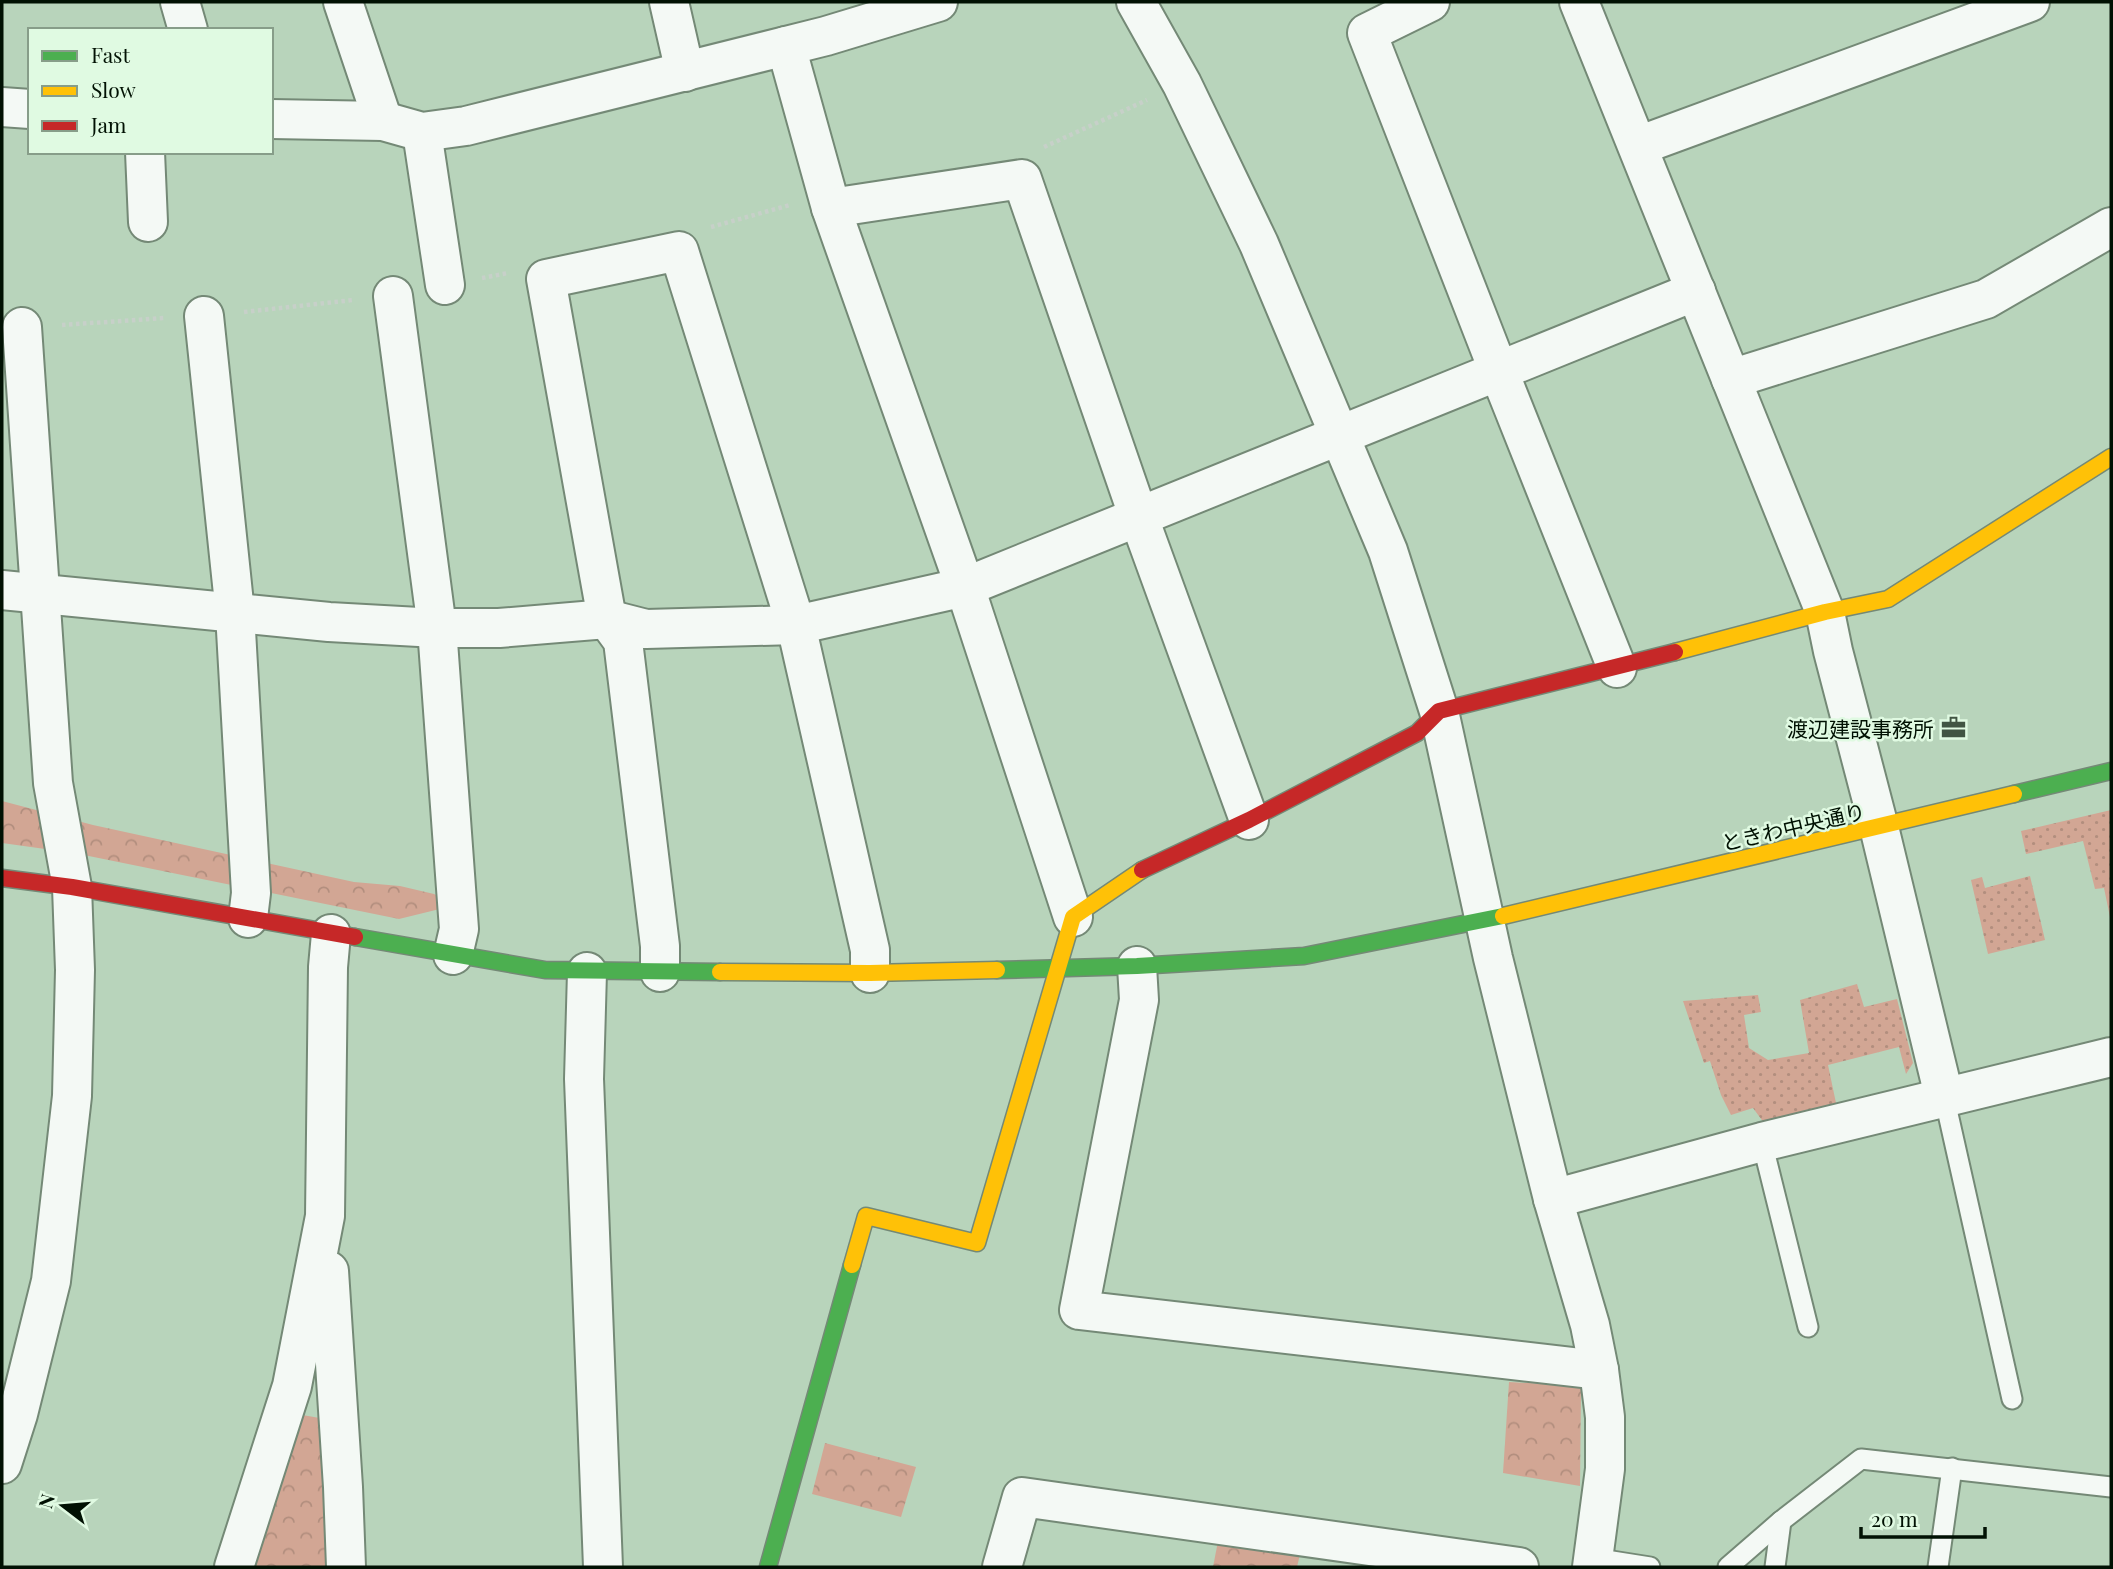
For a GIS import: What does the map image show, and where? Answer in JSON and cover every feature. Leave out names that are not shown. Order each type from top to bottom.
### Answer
[{"type":"street","points":[[180,2],[187,28]]},
{"type":"street","points":[[343,2],[383,121]]},
{"type":"street","points":[[668,2],[685,72]]},
{"type":"street","points":[[273,119],[383,121],[422,132],[466,126],[786,46],[938,2]]},
{"type":"street","points":[[1136,2],[1182,84],[1259,244],[1388,551],[1439,711],[1484,920],[1553,1199],[1590,1325],[1599,1370],[1605,1418],[1605,1469],[1592,1563]]},
{"type":"street","points":[[1430,2],[1367,33],[1617,667]]},
{"type":"street","points":[[1579,2],[1825,612],[1944,1096]]},
{"type":"street","points":[[1638,146],[2030,2]]},
{"type":"street","points":[[768,1567],[866,1216],[977,1243],[1073,918],[965,587],[831,208],[786,46]]},
{"type":"street","points":[[2,107],[28,109]]},
{"type":"street","points":[[422,132],[445,285]]},
{"type":"street","points":[[145,154],[148,222]]},
{"type":"street","points":[[831,208],[1022,179],[1139,518],[1249,820]]},
{"type":"street","points":[[1731,379],[1986,299],[2111,227]]},
{"type":"street","points":[[660,972],[660,946],[623,641],[607,619],[546,279],[679,251],[796,625],[870,950],[870,973]]},
{"type":"street","points":[[2,590],[329,622],[438,628],[499,628],[607,619],[646,629],[796,625],[965,587],[1696,291]]},
{"type":"street","points":[[393,296],[438,628],[459,929],[453,955]]},
{"type":"street","points":[[204,316],[235,613],[251,892],[248,918]]},
{"type":"street","points":[[2,1464],[18,1414],[51,1281],[72,1096],[75,970],[72,887],[53,783],[22,327]]},
{"type":"street","points":[[1073,918],[1136,873],[1249,820],[1417,733],[1439,711],[1825,612],[1888,599],[2111,457]]},
{"type":"street","name":"ときわ中央通り","points":[[2,878],[72,887],[545,970],[870,973],[1138,966],[1304,956],[1484,920],[2111,771]]},
{"type":"street","points":[[331,934],[328,967],[325,1216],[346,1567]]},
{"type":"street","points":[[1138,966],[1139,1000],[1079,1310],[1599,1370]]},
{"type":"street","points":[[587,972],[584,1079],[603,1567]]},
{"type":"street","points":[[1553,1199],[1762,1142],[2111,1057]]},
{"type":"street","points":[[234,1567],[292,1387],[325,1216]]},
{"type":"street","points":[[1002,1567],[1022,1497],[1519,1567]]},
{"type":"lane","points":[[1944,1096],[2012,1399]]},
{"type":"lane","points":[[1762,1142],[1808,1327]]},
{"type":"lane","points":[[1728,1567],[1781,1521],[1861,1459],[2111,1487]]},
{"type":"lane","points":[[1938,1567],[1952,1468]]},
{"type":"lane","points":[[1775,1567],[1781,1521]]},
{"type":"lane","points":[[1592,1563],[1650,1567]]},
{"type":"green space","points":[[2,801],[93,825],[354,882],[400,886],[434,894],[456,905],[399,919],[74,853],[2,843]]},
{"type":"green space","points":[[2111,810],[2111,922],[2104,888],[2095,889],[2083,841],[2026,854],[2021,831]]},
{"type":"green space","points":[[2030,876],[2045,940],[1988,954],[1971,880],[1982,877],[1985,888]]},
{"type":"green space","points":[[1857,984],[1864,1007],[1897,999],[1913,1063],[1906,1074],[1899,1047],[1828,1065],[1836,1103],[1764,1123],[1753,1108],[1731,1115],[1710,1061],[1704,1063],[1683,1001],[1758,995],[1761,1012],[1744,1015],[1749,1048],[1768,1060],[1809,1053],[1800,1000]]},
{"type":"green space","points":[[1509,1382],[1581,1386],[1580,1486],[1503,1473]]},
{"type":"green space","points":[[285,1412],[337,1421],[342,1567],[239,1567]]},
{"type":"green space","points":[[825,1443],[916,1467],[901,1517],[812,1494]]},
{"type":"green space","points":[[1219,1536],[1301,1550],[1297,1567],[1213,1567]]},
{"type":"traffic: fast","points":[[2014,794],[2111,771]]},
{"type":"traffic: fast","points":[[997,970],[1137,966],[1304,956],[1503,916]]},
{"type":"traffic: fast","points":[[355,937],[545,970],[720,972]]},
{"type":"traffic: fast","points":[[768,1567],[852,1265]]},
{"type":"traffic: slow","points":[[1675,652],[1825,612],[1888,599],[2111,457]]},
{"type":"traffic: slow","points":[[1503,916],[2014,794]]},
{"type":"traffic: slow","points":[[852,1265],[866,1216],[977,1243],[1073,917],[1142,870]]},
{"type":"traffic: slow","points":[[720,972],[997,970]]},
{"type":"traffic: jam","points":[[1142,870],[1249,820],[1417,733],[1439,711],[1675,652]]},
{"type":"traffic: jam","points":[[2,878],[72,887],[355,937]]},
{"type":"place","name":"渡辺建設事務所","points":[[1954,728]]}]
